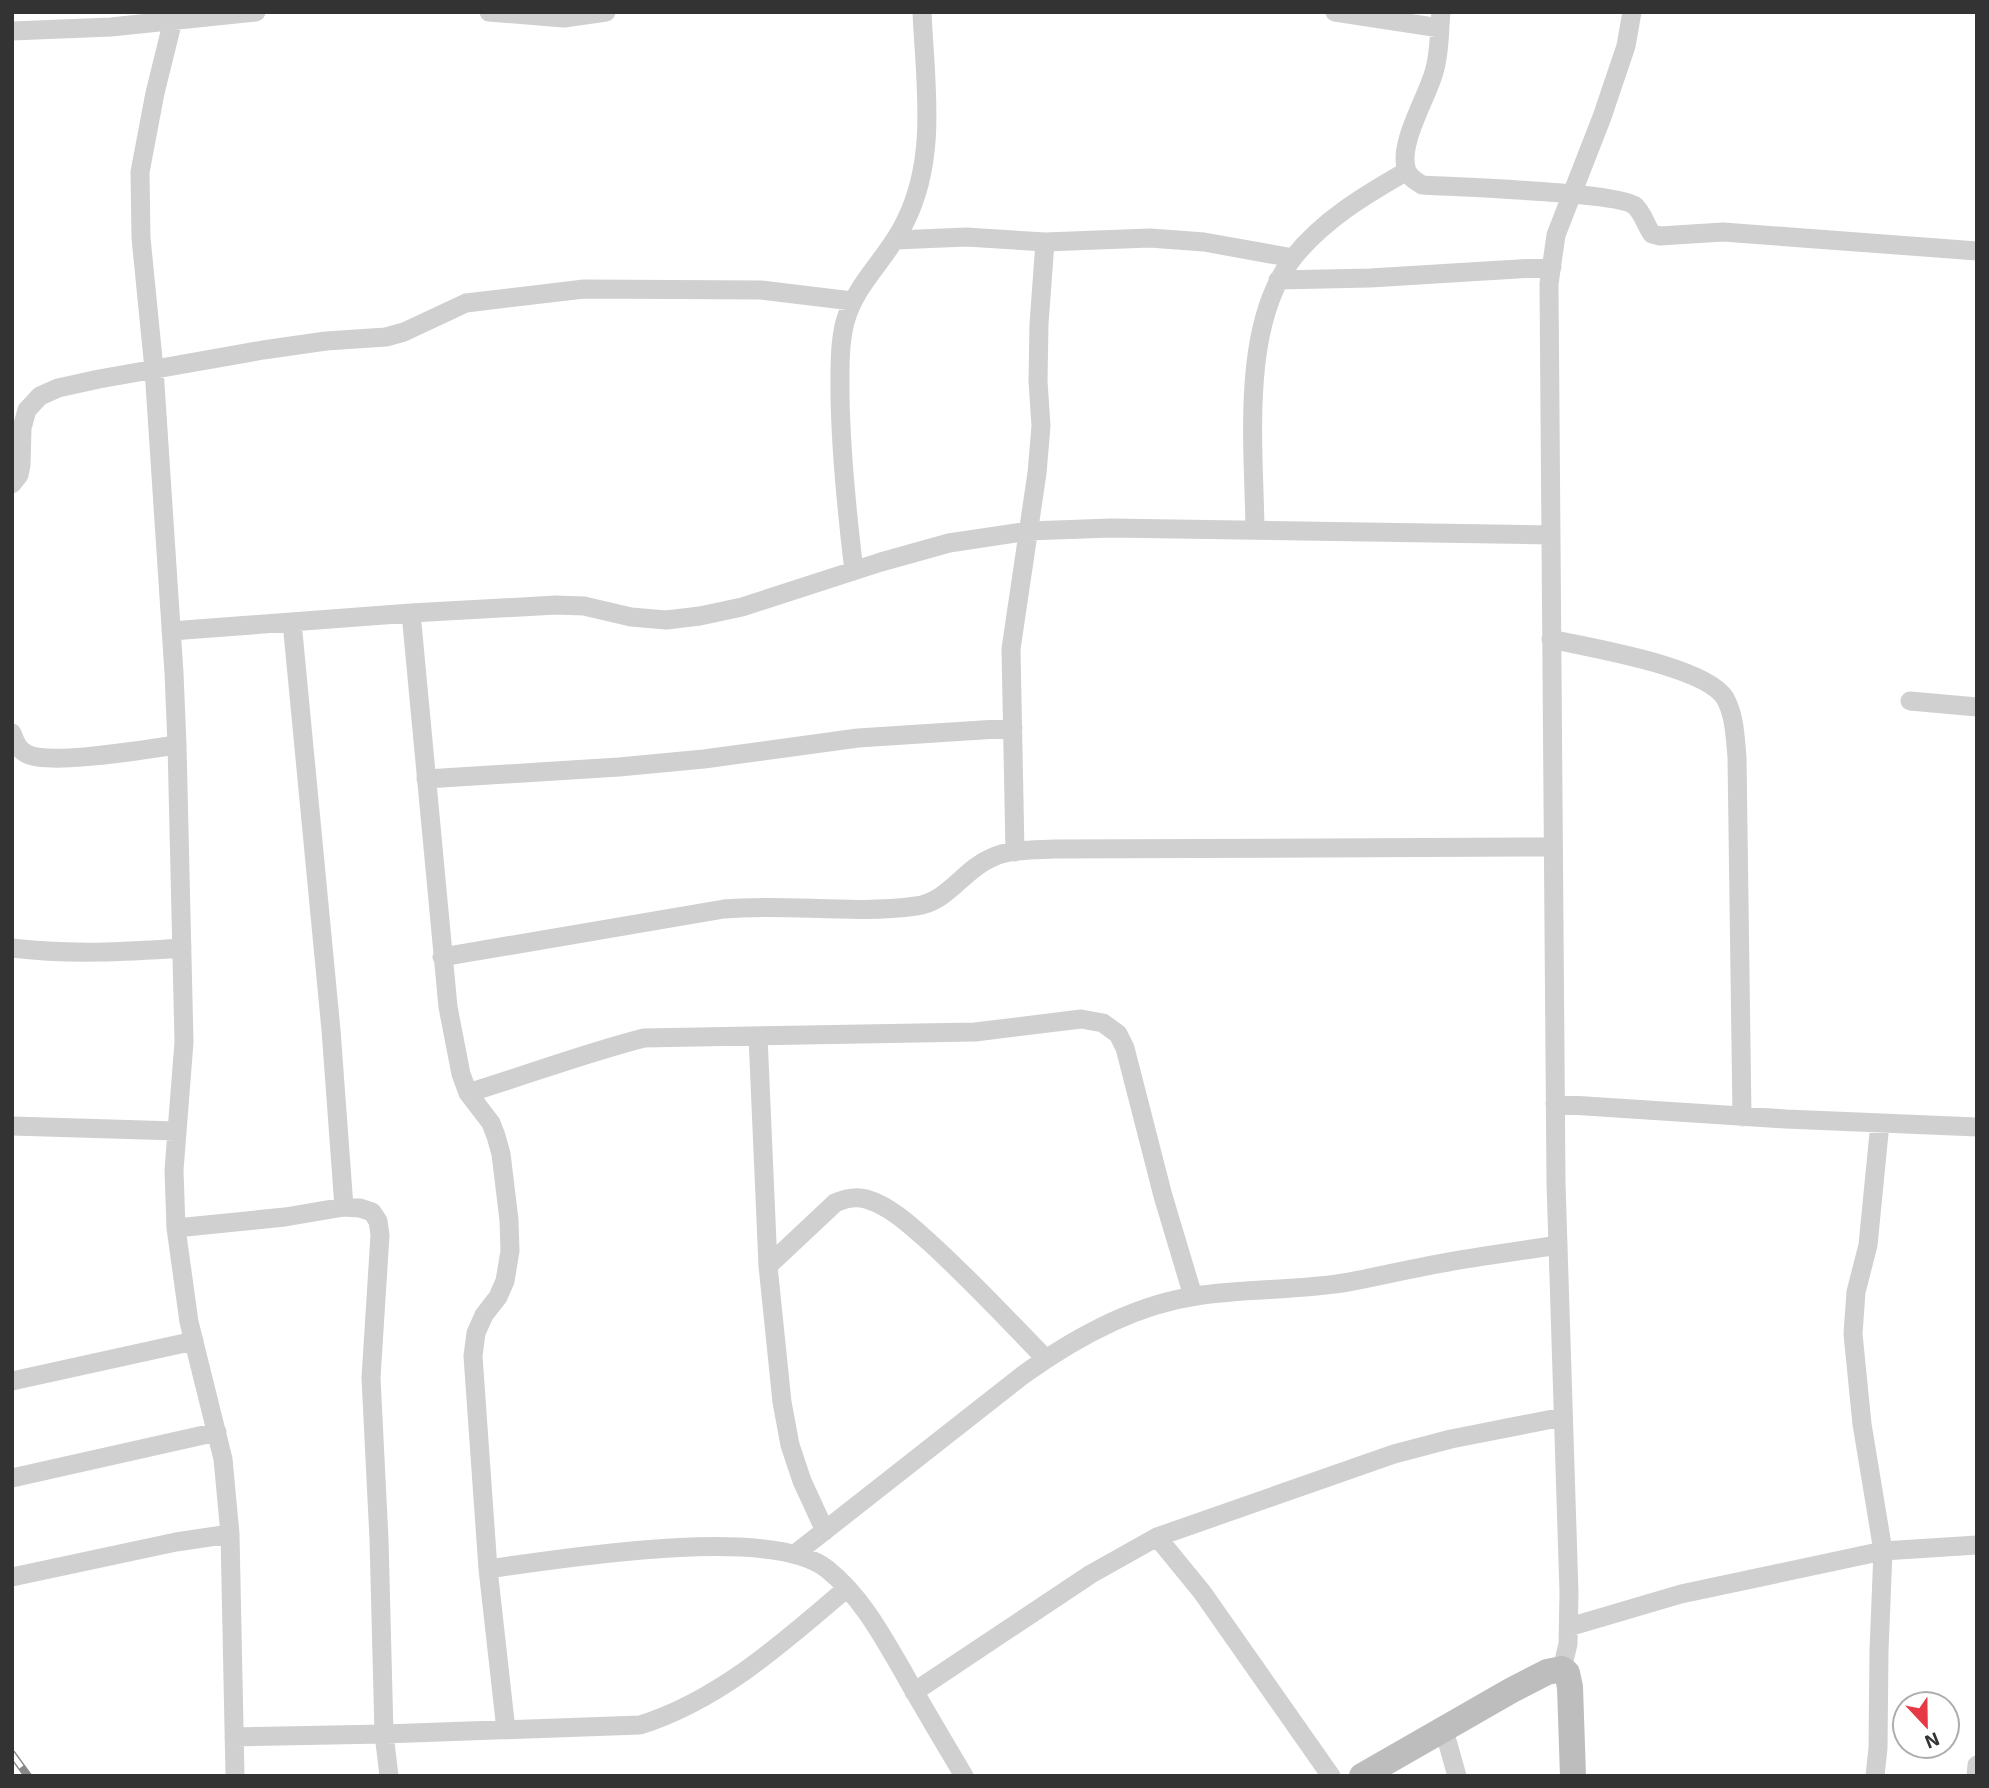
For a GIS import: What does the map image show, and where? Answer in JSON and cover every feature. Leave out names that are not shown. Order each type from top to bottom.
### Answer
[{"type":"main road","points":[[1362,1776],[1547,1672],[1562,1669],[1567,1673],[1570,1687],[1573,1776]]},
{"type":"street","points":[[12,31],[111,27],[174,16],[256,12]]},
{"type":"street","points":[[489,12],[564,18],[606,12]]},
{"type":"street","points":[[855,571],[843,479],[840,371],[845,325],[852,301],[865,279],[896,240],[914,201],[923,163],[927,85],[922,12]]},
{"type":"street","points":[[1335,12],[1440,20],[1435,69],[1408,142],[1405,159],[1412,180],[1422,185],[1571,194],[1627,202],[1636,206],[1652,234],[1660,236],[1736,233],[1977,250]]},
{"type":"street","points":[[1562,1669],[1569,1627],[1555,1104],[1549,351],[1552,267],[1556,235],[1626,46],[1632,12]]},
{"type":"street","points":[[174,16],[155,93],[140,172],[141,238],[154,369],[177,745],[184,1042],[174,1170],[176,1228],[189,1322],[223,1459],[230,1534],[235,1776]]},
{"type":"street","points":[[1255,529],[1254,424],[1258,340],[1265,310],[1278,280],[1293,258],[1335,216],[1366,194],[1407,171]]},
{"type":"street","points":[[896,240],[966,237],[1045,242],[1150,237],[1204,242],[1293,258]]},
{"type":"street","points":[[1015,852],[1011,649],[1041,426],[1038,381],[1039,324],[1045,242]]},
{"type":"street","points":[[1278,280],[1370,278],[1552,267]]},
{"type":"street","points":[[12,484],[19,475],[22,428],[27,410],[40,396],[58,388],[154,369],[326,341],[386,337],[404,332],[466,303],[583,289],[761,290],[852,301]]},
{"type":"street","points":[[172,631],[556,605],[584,606],[631,617],[666,620],[742,607],[949,543],[1028,531],[1111,528],[1255,529],[1550,535]]},
{"type":"street","points":[[411,613],[442,957],[455,1046],[468,1093],[491,1123],[496,1136],[501,1154],[509,1220],[510,1251],[505,1281],[475,1333],[472,1356],[488,1569],[506,1730]]},
{"type":"street","points":[[292,622],[331,1030],[344,1207]]},
{"type":"street","points":[[1551,639],[1681,670],[1711,684],[1724,698],[1734,725],[1737,757],[1742,1117]]},
{"type":"street","points":[[1910,701],[1977,707]]},
{"type":"street","points":[[426,779],[619,767],[704,759],[858,738],[1013,728]]},
{"type":"street","points":[[12,733],[18,747],[26,754],[42,758],[177,745]]},
{"type":"street","points":[[442,957],[734,908],[917,906],[938,899],[971,870],[992,857],[1015,852],[1054,849],[1553,847]]},
{"type":"street","points":[[12,948],[75,953],[182,948]]},
{"type":"street","points":[[468,1093],[644,1038],[975,1032],[1081,1019],[1103,1023],[1118,1034],[1125,1048],[1163,1196],[1193,1296]]},
{"type":"street","points":[[758,1036],[768,1266],[782,1402],[790,1445],[802,1482],[825,1531]]},
{"type":"street","points":[[1555,1104],[1742,1117],[1977,1127]]},
{"type":"street","points":[[1875,1776],[1884,1551],[1862,1424],[1853,1335],[1856,1292],[1868,1245],[1880,1123]]},
{"type":"street","points":[[12,1126],[177,1131]]},
{"type":"street","points":[[768,1266],[835,1203],[847,1199],[865,1199],[886,1208],[907,1223],[948,1260],[1046,1359]]},
{"type":"street","points":[[176,1228],[285,1217],[344,1207],[372,1212],[378,1221],[380,1235],[371,1378],[379,1539],[384,1734],[389,1776]]},
{"type":"street","points":[[795,1554],[1046,1359],[1108,1325],[1147,1309],[1193,1296],[1349,1282],[1429,1265],[1558,1245]]},
{"type":"street","points":[[12,1381],[194,1341]]},
{"type":"street","points":[[915,1692],[1091,1574],[1157,1537],[1394,1454],[1451,1439],[1563,1417]]},
{"type":"street","points":[[12,1478],[217,1432]]},
{"type":"street","points":[[12,1577],[164,1544],[230,1534]]},
{"type":"street","points":[[1157,1537],[1202,1592],[1331,1776]]},
{"type":"street","points":[[1569,1627],[1693,1591],[1884,1551],[1977,1545]]},
{"type":"street","points":[[488,1569],[642,1549],[751,1548],[795,1554],[824,1567],[847,1588],[875,1624],[964,1776]]},
{"type":"street","points":[[234,1737],[640,1725],[680,1711],[712,1692],[766,1654],[847,1588]]},
{"type":"street","points":[[1444,1730],[1457,1776]]},
{"type":"street","points":[[1976,1776],[1977,1765]]},
{"type":"railway","points":[[12,1754],[28,1776]]}]
